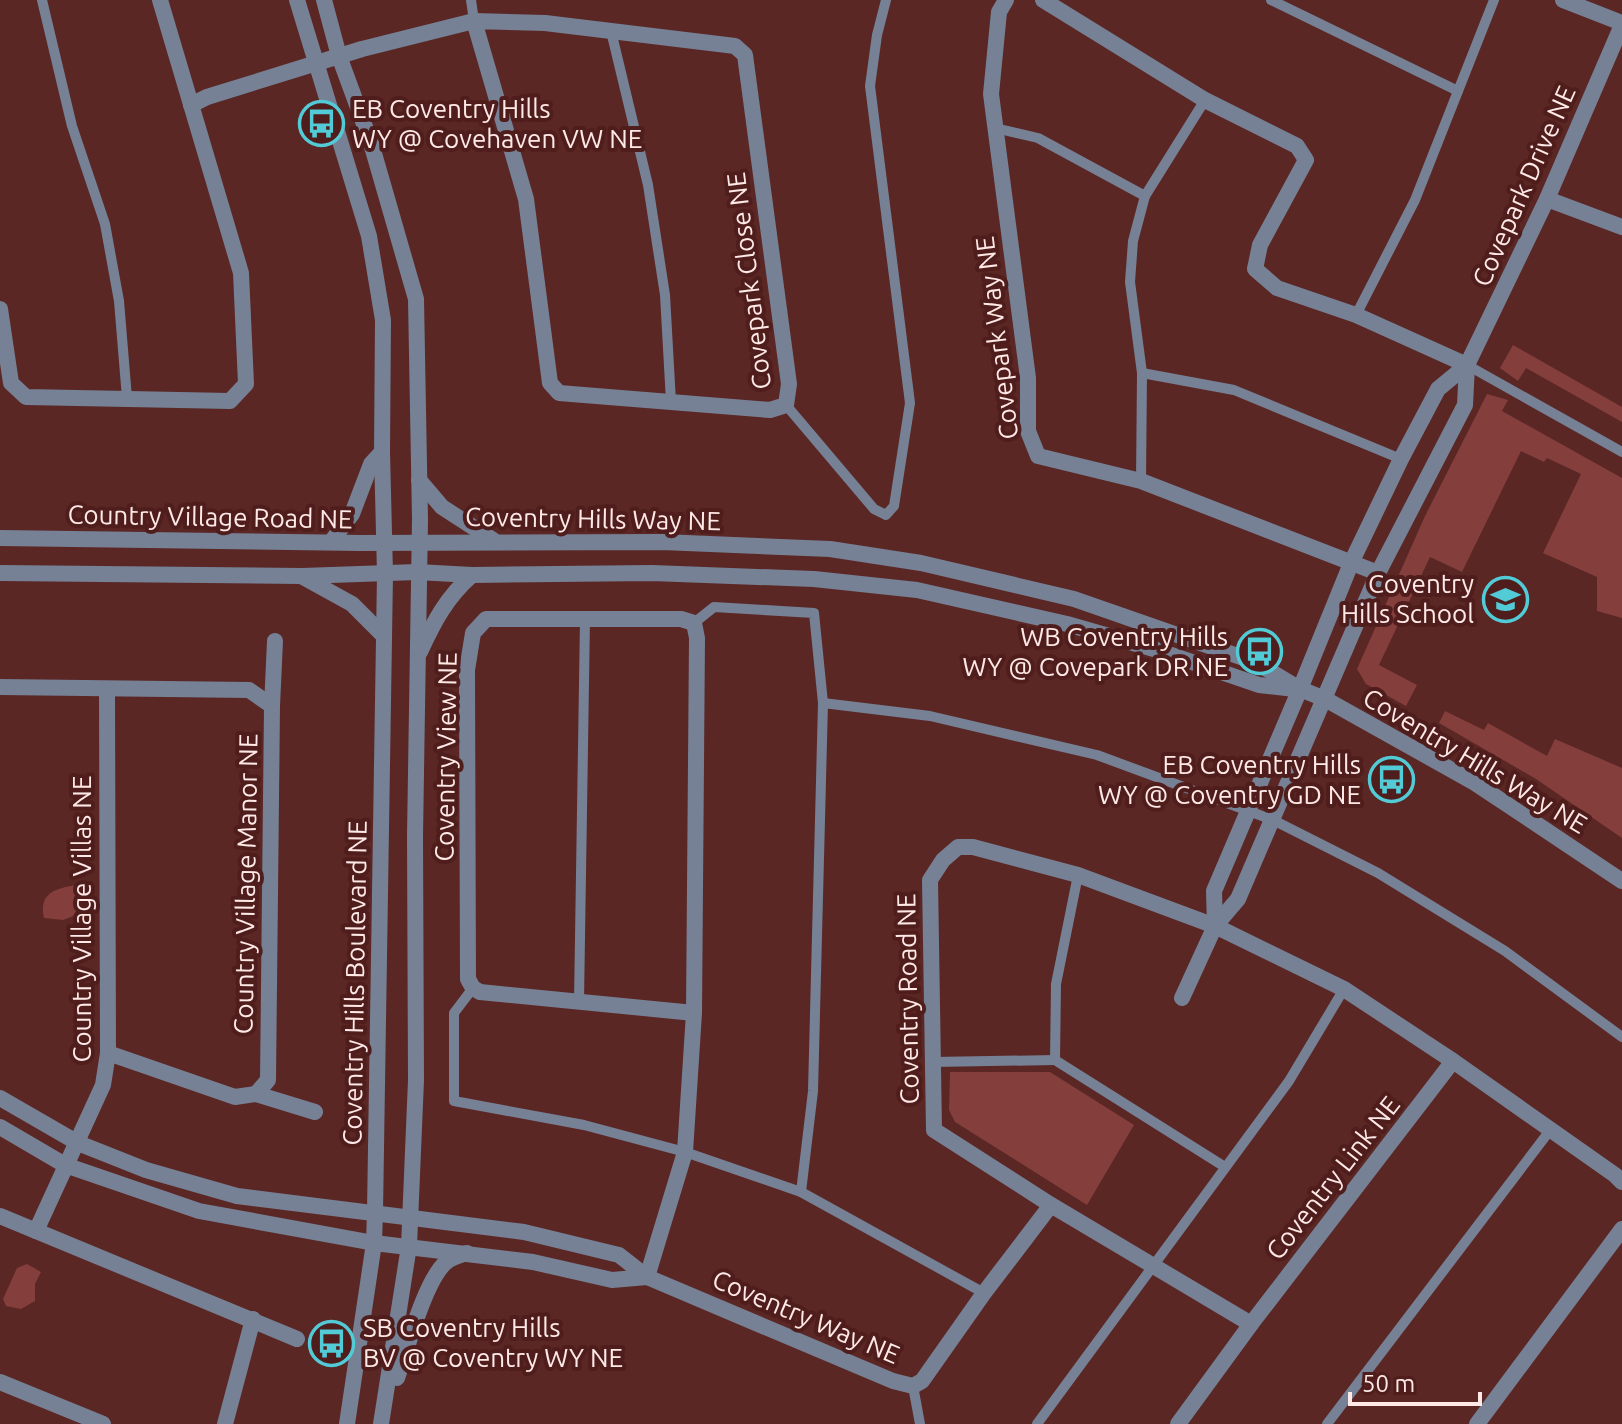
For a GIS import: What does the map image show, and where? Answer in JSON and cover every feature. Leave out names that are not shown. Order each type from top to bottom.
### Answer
[{"type":"street","points":[[0,309],[6,388],[26,397],[230,401],[246,384],[241,273],[160,0]]},
{"type":"street","points":[[297,0],[314,64],[365,222],[374,264],[383,320],[385,542]]},
{"type":"street","points":[[324,0],[339,56],[371,143],[416,299],[419,480],[416,1080],[409,1246],[382,1421]]},
{"type":"street","name":"Covepark Way NE","points":[[1006,0],[999,12],[991,94],[1028,378],[1028,431],[1038,456],[1141,481],[1378,573]]},
{"type":"street","points":[[1043,0],[1205,100],[1297,146],[1306,160],[1260,245],[1255,269],[1277,288],[1356,315],[1467,365]]},
{"type":"street","points":[[1563,0],[1622,24]]},
{"type":"street","name":"Covepark Close NE","points":[[191,105],[207,97],[339,56],[474,21],[545,23],[735,46],[745,55],[789,384],[786,405],[770,410],[559,393],[550,383],[526,199],[474,21]]},
{"type":"street","name":"Covepark Drive NE","points":[[1215,926],[1238,899],[1378,573],[1465,405],[1467,365],[1547,199],[1622,24]]},
{"type":"street","points":[[1547,199],[1622,227]]},
{"type":"street","name":"Covepark Drive NE","points":[[1215,926],[1214,891],[1352,561],[1438,389],[1467,365]]},
{"type":"street","points":[[331,542],[352,514],[371,464],[382,452]]},
{"type":"street","points":[[419,480],[442,507],[494,541]]},
{"type":"street","name":"Country Village Road NE","points":[[0,538],[419,542]]},
{"type":"street","name":"Coventry Hills Boulevard NE","points":[[347,1424],[374,1243],[385,542]]},
{"type":"street","name":"Coventry Hills Way NE","points":[[419,542],[662,542],[830,549],[921,563],[1074,599],[1255,662],[1475,783],[1622,881]]},
{"type":"street","points":[[0,573],[302,576],[417,572]]},
{"type":"street","name":"Coventry Hills Way NE","points":[[417,572],[472,575],[652,573],[814,579],[917,590],[1081,628],[1259,685],[1300,689]]},
{"type":"street","points":[[417,660],[436,616],[448,598],[472,575]]},
{"type":"street","points":[[302,576],[352,604],[384,636]]},
{"type":"street","name":"Coventry View NE","points":[[473,988],[468,979],[467,670],[473,633],[486,619],[681,619],[694,623]]},
{"type":"street","points":[[647,1277],[685,1152],[694,1013],[697,638],[694,623]]},
{"type":"street","points":[[272,706],[275,641]]},
{"type":"street","name":"Country Village Manor NE","points":[[0,687],[107,691],[249,690],[272,706],[268,1080],[256,1094]]},
{"type":"street","name":"Country Village Villas NE","points":[[36,1231],[103,1085],[108,1053],[107,691]]},
{"type":"street","name":"Coventry Road NE","points":[[1251,1324],[1051,1205],[934,1130],[930,880],[943,860],[958,847],[973,847],[1078,875],[1215,926],[1344,989],[1551,1129],[1622,1182]]},
{"type":"street","points":[[1182,998],[1215,926]]},
{"type":"street","points":[[473,988],[480,992],[694,1013]]},
{"type":"street","points":[[108,1053],[235,1097],[256,1094],[315,1112]]},
{"type":"street","name":"Coventry Link NE","points":[[1251,1324],[1453,1061]]},
{"type":"street","name":"Coventry Way NE","points":[[0,1098],[78,1143],[146,1170],[237,1196],[524,1232],[619,1255],[647,1277],[893,1381],[913,1386],[922,1381],[1051,1205]]},
{"type":"street","name":"Coventry Way NE","points":[[0,1127],[65,1165],[199,1211],[374,1243],[533,1262],[612,1280],[647,1277]]},
{"type":"street","points":[[0,1216],[297,1339]]},
{"type":"street","points":[[1477,1424],[1622,1229]]},
{"type":"street","points":[[382,1421],[422,1305],[435,1278],[445,1263],[467,1253]]},
{"type":"street","points":[[225,1424],[253,1319]]},
{"type":"street","points":[[1178,1424],[1251,1324]]},
{"type":"street","points":[[0,1382],[103,1424]]},
{"type":"lane","points":[[42,0],[72,126],[105,224],[119,301],[127,398]]},
{"type":"lane","points":[[471,0],[474,21]]},
{"type":"lane","points":[[786,405],[874,509],[886,515],[894,506],[910,403],[870,86],[877,35],[886,0]]},
{"type":"lane","points":[[1271,0],[1458,91]]},
{"type":"lane","points":[[1356,315],[1415,200],[1494,0]]},
{"type":"lane","points":[[611,31],[651,200],[665,295],[671,402]]},
{"type":"lane","points":[[1141,481],[1142,373],[1130,282],[1133,241],[1145,196],[1205,100]]},
{"type":"lane","points":[[995,128],[1038,138],[1145,196]]},
{"type":"lane","points":[[1467,365],[1622,452]]},
{"type":"lane","points":[[1142,373],[1234,390],[1401,459]]},
{"type":"lane","points":[[694,623],[714,607],[814,613],[823,703],[813,1091],[801,1192]]},
{"type":"lane","points":[[579,1001],[585,619]]},
{"type":"lane","points":[[823,703],[930,716],[1097,755],[1248,809],[1378,873],[1505,951],[1622,1037]]},
{"type":"lane","points":[[1055,1060],[1056,984],[1078,875]]},
{"type":"lane","points":[[473,988],[454,1013],[454,1101],[584,1125],[685,1152],[801,1192],[984,1293]]},
{"type":"lane","points":[[1037,1424],[1289,1081],[1344,989]]},
{"type":"lane","points":[[933,1062],[1055,1060],[1225,1167]]},
{"type":"lane","points":[[1327,1424],[1551,1129]]},
{"type":"lane","points":[[913,1386],[920,1424]]},
{"type":"shaded area","points":[[1513,345],[1622,407],[1622,422],[1526,368],[1518,381],[1500,368]]},
{"type":"shaded area","points":[[1487,394],[1508,400],[1502,411],[1622,478],[1622,618],[1597,611],[1597,577],[1543,553],[1581,474],[1547,458],[1544,462],[1521,451],[1462,572],[1430,557],[1379,665],[1417,685],[1406,706],[1366,684],[1357,669],[1425,516]]},
{"type":"shaded area","points":[[1445,711],[1484,730],[1488,723],[1547,756],[1555,739],[1622,768],[1622,838],[1536,779],[1439,723]]},
{"type":"shaded area","points":[[77,885],[84,912],[63,920],[44,918],[44,903],[50,893]]},
{"type":"shaded area","points":[[950,1072],[1050,1072],[1134,1125],[1087,1205],[955,1122],[949,1110]]},
{"type":"shaded area","points":[[27,1264],[41,1272],[35,1284],[35,1301],[21,1309],[6,1306],[3,1299],[17,1268]]},
{"type":"place","name":"EB Coventry Hills WY @ Covehaven VW NE","points":[[321,124]]},
{"type":"place","name":"Coventry Hills School","points":[[1505,599]]},
{"type":"place","name":"WB Coventry Hills WY @ Covepark DR NE","points":[[1259,652]]},
{"type":"place","name":"EB Coventry Hills WY @ Coventry GD NE","points":[[1392,780]]},
{"type":"place","name":"SB Coventry Hills BV @ Coventry WY NE","points":[[332,1343]]}]
